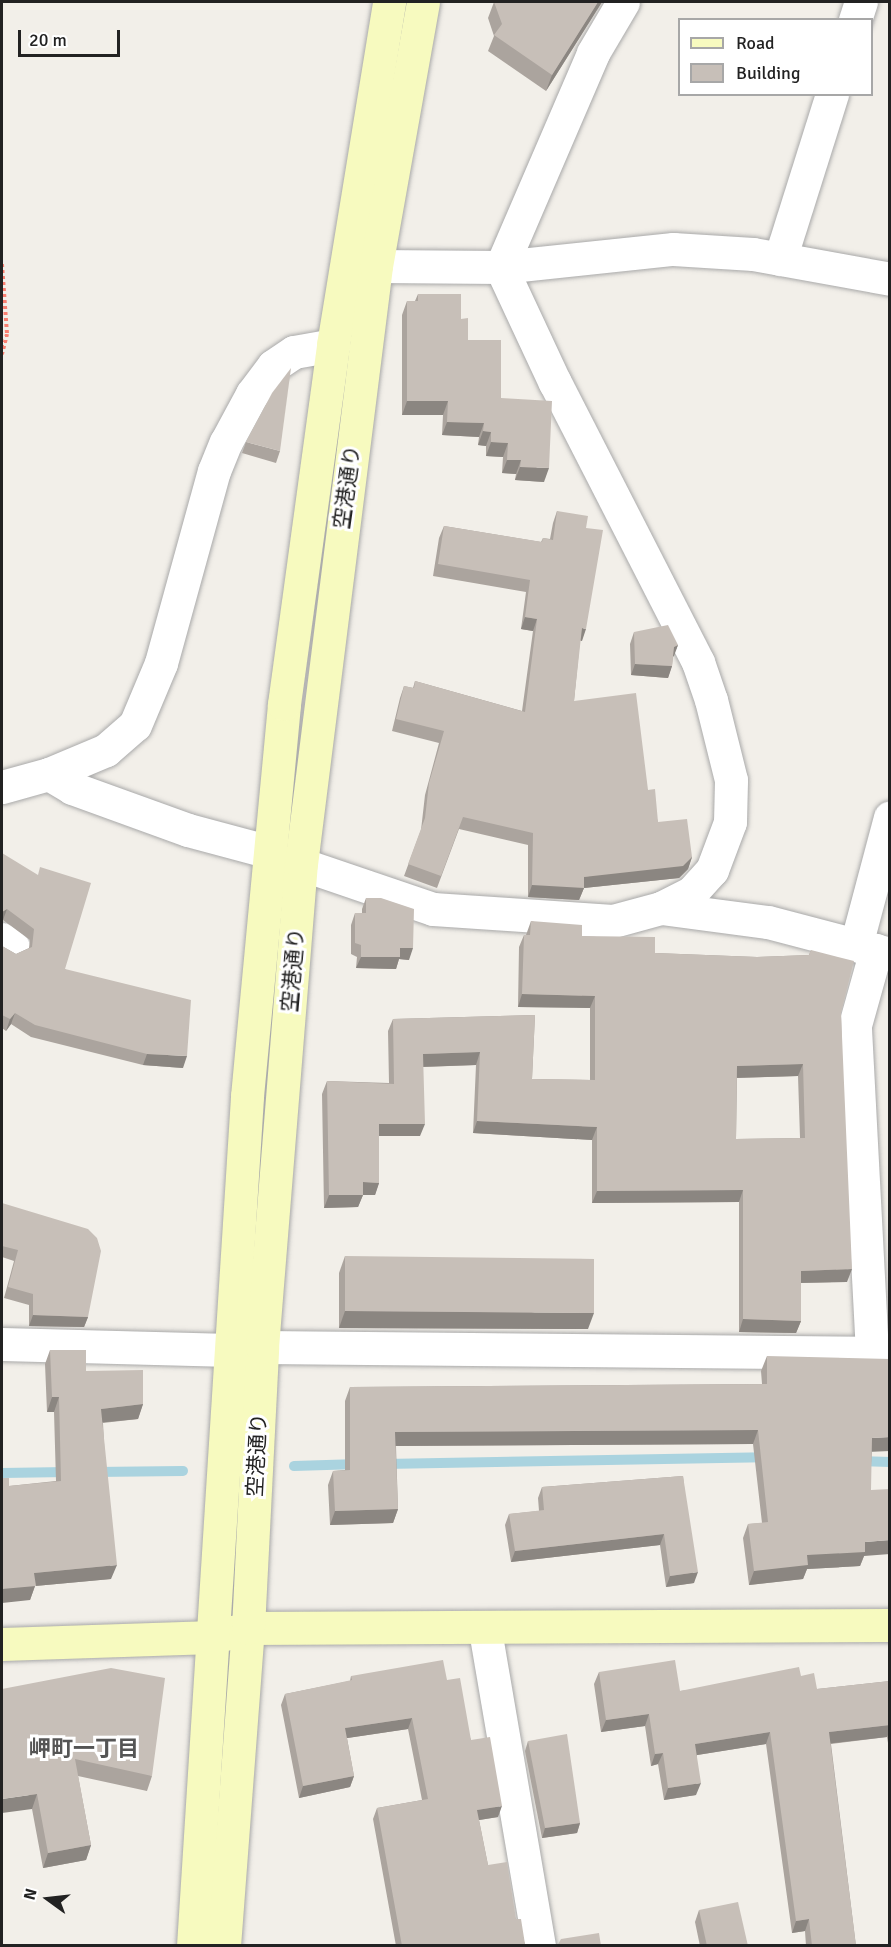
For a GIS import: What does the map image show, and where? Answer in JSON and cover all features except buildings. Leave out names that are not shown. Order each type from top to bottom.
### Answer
[{"type":"street","name":"空港通り","points":[[224,1946],[248,1628],[247,1096],[284,704],[333,345],[388,2]]},
{"type":"street","name":"空港通り","points":[[193,1946],[213,1637],[301,864],[376,266],[423,2]]},
{"type":"street","points":[[301,864],[434,909],[613,921],[661,908],[692,892],[712,870],[730,822],[731,780],[725,750],[698,662],[555,383],[501,267],[593,53],[623,2]]},
{"type":"street","points":[[856,18],[861,2]]},
{"type":"street","points":[[780,259],[831,96]]},
{"type":"street","points":[[376,266],[501,267],[673,249],[780,259],[890,279]]},
{"type":"street","points":[[5,782],[49,774],[106,750],[135,725],[161,663],[214,471],[226,442],[252,394],[273,366],[294,352],[333,345]]},
{"type":"street","points":[[49,774],[72,788],[188,830],[270,852]]},
{"type":"street","points":[[2,1344],[881,1353],[855,1025],[874,949],[890,817]]},
{"type":"street","points":[[661,908],[768,922],[874,949]]},
{"type":"street","points":[[2,1644],[213,1637],[248,1628],[485,1630],[890,1624]]},
{"type":"street","points":[[485,1630],[539,1946]]},
{"type":"path","points":[[2,264],[7,334],[2,354]]},
{"type":"waterway","points":[[384,1464],[767,1457]]},
{"type":"waterway","points":[[858,1461],[890,1462]]},
{"type":"waterway","points":[[294,1466],[359,1464]]},
{"type":"waterway","points":[[95,1472],[183,1471]]},
{"type":"waterway","points":[[2,1473],[67,1472]]},
{"type":"district","name":"岬町一丁目","points":[[84,1749]]}]
